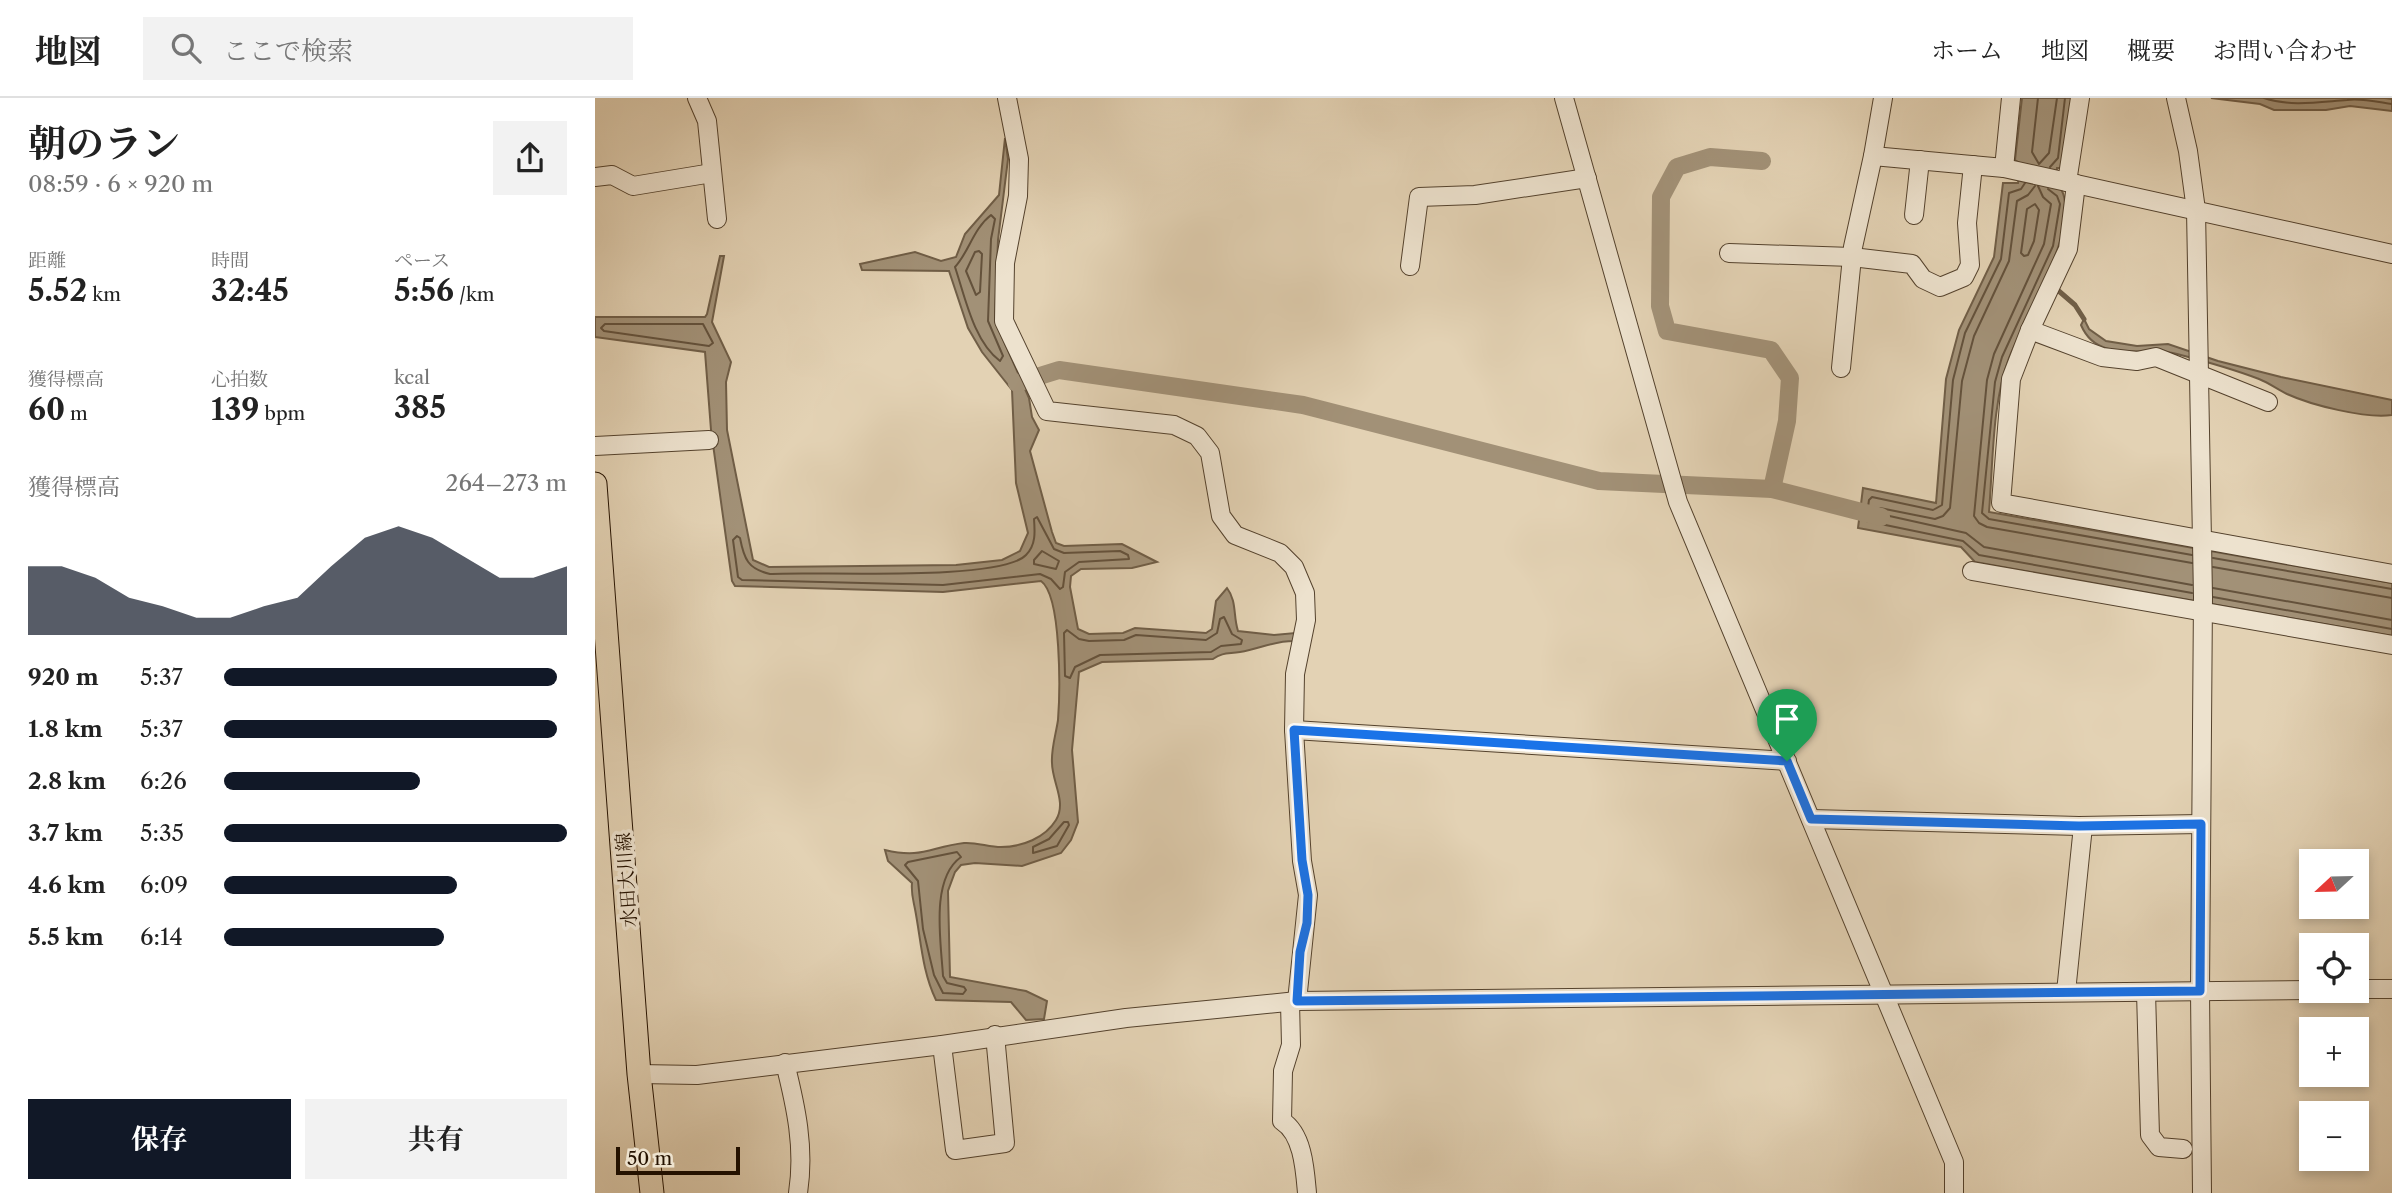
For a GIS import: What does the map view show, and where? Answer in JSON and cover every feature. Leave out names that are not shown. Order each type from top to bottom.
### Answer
[{"type":"main road","name":"水田大川線","points":[[595,484],[601,630],[639,1074],[652,1193]]},
{"type":"street","points":[[697,98],[707,121],[717,219]]},
{"type":"street","points":[[1007,98],[1019,159],[1018,196],[1005,263],[1004,321],[1047,411],[1174,425],[1197,436],[1210,453],[1221,516],[1235,534],[1280,552],[1294,567],[1305,593],[1306,620],[1295,674],[1294,730],[1302,860],[1308,895],[1307,923],[1300,952],[1291,1045],[1283,1071],[1282,1121],[1291,1127],[1304,1162],[1307,1193]]},
{"type":"street","points":[[1564,98],[1678,502],[1954,1163],[1954,1193]]},
{"type":"street","points":[[1842,368],[1853,257],[1883,98]]},
{"type":"street","points":[[2010,170],[2011,98]]},
{"type":"street","points":[[2080,98],[2067,182],[2068,249],[2030,330],[2011,379],[2001,503],[2202,548],[2392,575]]},
{"type":"street","points":[[2176,98],[2188,151],[2196,209],[2203,604],[2200,991],[2202,1193]]},
{"type":"street","points":[[1873,156],[2010,170],[2392,254]]},
{"type":"street","points":[[1913,215],[1920,160]]},
{"type":"street","points":[[1729,253],[1853,257],[1912,264],[1923,279],[1940,287],[1964,277],[1971,265],[1967,223],[1973,165]]},
{"type":"street","points":[[595,177],[612,175],[633,186],[712,173]]},
{"type":"street","points":[[1410,266],[1419,197],[1475,195],[1587,178]]},
{"type":"street","points":[[2030,330],[2102,357],[2137,361],[2156,357],[2268,402]]},
{"type":"street","points":[[595,446],[709,440]]},
{"type":"street","points":[[1972,571],[2203,604],[2392,645]]},
{"type":"street","points":[[1294,730],[1787,761]]},
{"type":"street","points":[[1811,819],[2083,826],[2201,824]]},
{"type":"street","points":[[2066,992],[2083,826]]},
{"type":"street","points":[[2369,989],[2392,989]]},
{"type":"street","points":[[639,1074],[697,1074],[942,1045],[995,1035],[1126,1018],[1294,1001],[2299,990]]},
{"type":"street","points":[[2147,992],[2150,1135],[2159,1147],[2183,1149]]},
{"type":"street","points":[[942,1045],[955,1150],[1005,1143],[995,1035]]},
{"type":"street","points":[[785,1063],[797,1109],[803,1164],[797,1193]]},
{"type":"water","points":[[2022,98],[2073,98],[2063,168],[2057,168],[2055,187],[2061,189],[2065,205],[2064,226],[2049,273],[2003,375],[1994,434],[1989,512],[2392,583],[2392,636],[1975,562],[1961,547],[1858,528],[1863,488],[1936,503],[1946,379],[1959,330],[1994,257],[2003,183],[2018,183],[2021,164],[2015,160]]},
{"type":"water","points":[[2211,98],[2385,98],[2392,99],[2392,111],[2350,106],[2326,110],[2274,110],[2260,104]]},
{"type":"water","points":[[1005,138],[1008,159],[998,240],[995,321],[1029,398],[1032,417],[1039,430],[1030,451],[1052,532],[1056,543],[1064,546],[1122,544],[1157,562],[1132,568],[1081,569],[1071,576],[1070,587],[1078,629],[1089,634],[1123,633],[1135,628],[1206,633],[1212,629],[1216,601],[1227,588],[1232,598],[1238,631],[1274,635],[1295,633],[1294,641],[1223,654],[1213,659],[1102,662],[1079,672],[1072,750],[1078,822],[1071,840],[1061,853],[1022,866],[975,863],[961,865],[955,872],[948,891],[950,977],[1026,991],[1047,1001],[1044,1019],[1026,1020],[1011,1002],[936,1000],[925,967],[912,883],[888,861],[885,850],[917,853],[964,843],[1001,847],[1017,845],[1046,832],[1056,820],[1060,799],[1052,758],[1058,720],[1059,669],[1056,625],[1048,590],[1041,581],[943,592],[735,586],[732,581],[711,430],[705,352],[595,337],[595,317],[705,317],[720,256],[724,256],[712,322],[731,362],[726,382],[727,430],[753,560],[769,567],[956,565],[1002,560],[1020,551],[1028,533],[1016,483],[1012,390],[982,352],[968,328],[949,271],[862,270],[860,264],[915,252],[941,261],[956,257],[965,234],[999,195]]},
{"type":"water","points":[[2084,319],[2089,329],[2106,341],[2137,346],[2168,344],[2218,361],[2281,377],[2392,400],[2392,415],[2368,415],[2324,407],[2287,394],[2249,375],[2177,354],[2110,349],[2089,337],[2081,325]]},
{"type":"waterway","points":[[1762,161],[1710,157],[1677,167],[1661,197],[1660,306],[1667,331],[1771,350],[1790,378],[1787,421],[1772,489]]},
{"type":"waterway","points":[[2053,286],[2075,305],[2084,319]]},
{"type":"waterway","points":[[1017,383],[1059,370],[1303,405],[1599,481],[1772,489],[1881,517]]},
{"type":"route","points":[[1294,730],[1787,761],[1811,819],[2079,826],[2201,824],[2200,991],[1297,1001],[1308,895],[1302,860],[1294,730]]}]
